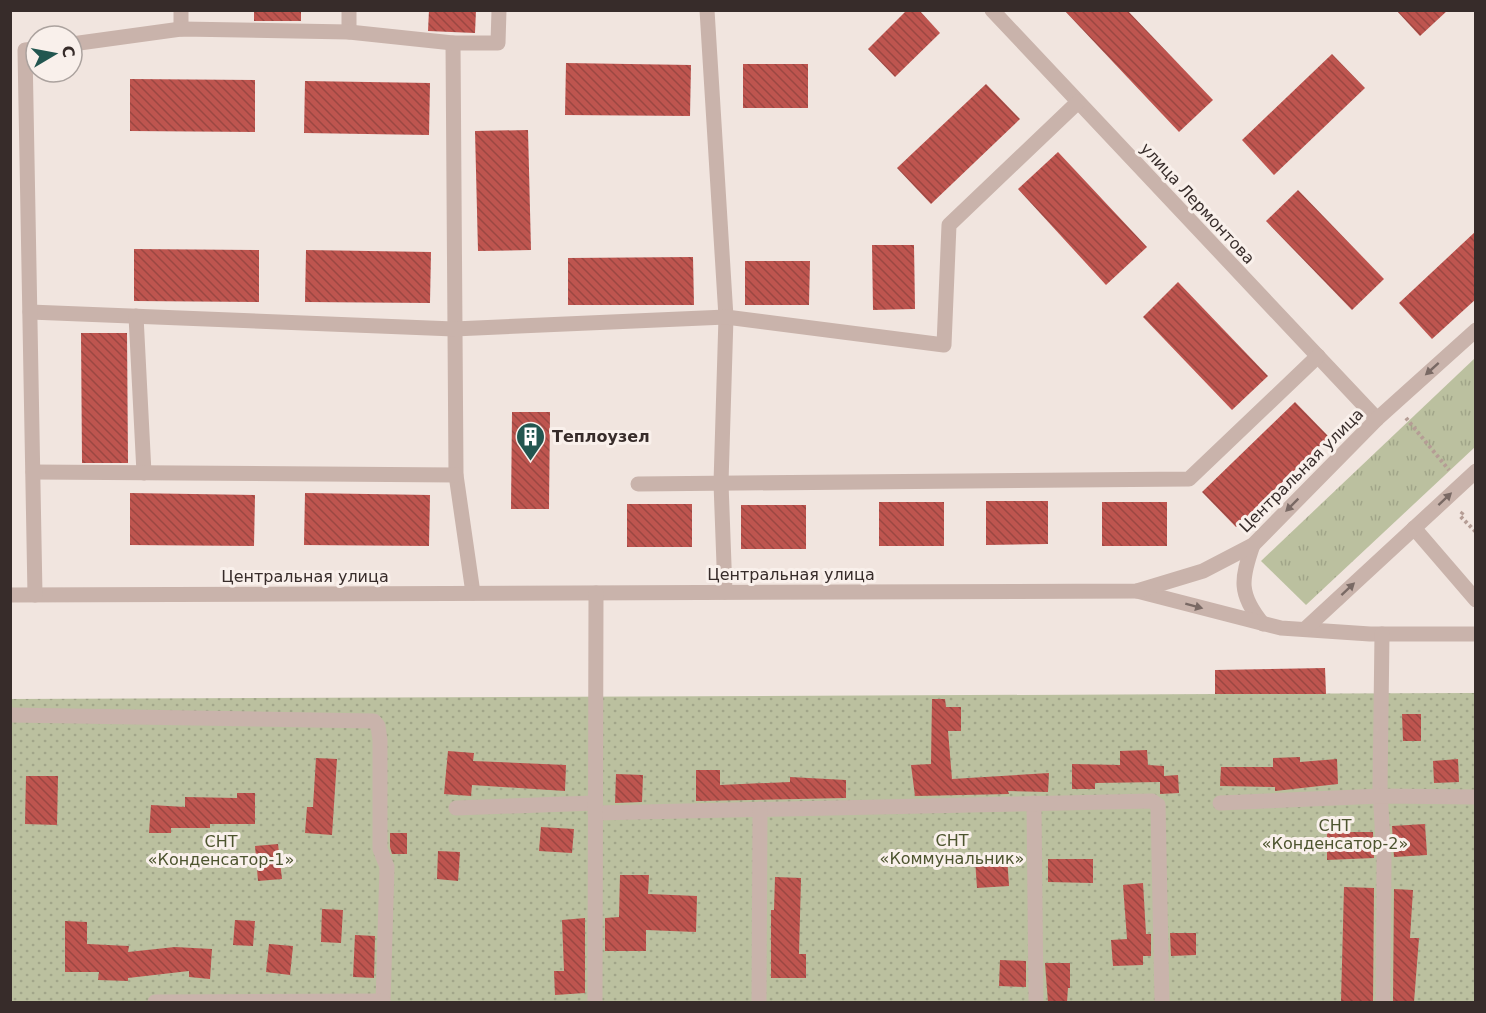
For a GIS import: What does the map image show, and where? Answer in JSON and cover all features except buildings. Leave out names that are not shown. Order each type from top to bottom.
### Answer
[{"type":"street","points":[[181,10],[181,29]]},
{"type":"street","points":[[349,10],[349,32]]},
{"type":"street","points":[[84,42],[181,29],[349,32],[453,43],[498,43],[499,10]]},
{"type":"street","points":[[707,10],[726,317],[721,483],[725,592]]},
{"type":"street","name":"улица Лермонтова","points":[[992,10],[1377,419]]},
{"type":"street","points":[[453,43],[456,475],[472,593]]},
{"type":"street","points":[[31,84],[30,312],[35,595]]},
{"type":"street","points":[[30,312],[454,329],[726,317],[944,345],[949,225],[1078,102]]},
{"type":"street","points":[[136,316],[144,473]]},
{"type":"street","name":"Центральная улица","points":[[10,595],[1137,591],[1203,571],[1253,545],[1377,419],[1476,330]]},
{"type":"street","points":[[638,484],[1189,479],[1318,356]]},
{"type":"street","points":[[1305,629],[1476,471]]},
{"type":"street","points":[[33,472],[456,475]]},
{"type":"street","points":[[1414,528],[1476,600]]},
{"type":"street","points":[[1253,545],[1244,572],[1245,594],[1254,614],[1263,624]]},
{"type":"street","points":[[1137,591],[1281,628],[1382,634],[1476,634]]},
{"type":"street","points":[[595,1002],[596,593]]},
{"type":"street","points":[[1382,634],[1383,1002]]},
{"type":"street","points":[[10,715],[374,721],[378,726],[380,849],[387,867],[383,1002],[155,1002]]},
{"type":"street","points":[[1220,803],[1381,796],[1476,797]]},
{"type":"street","points":[[456,808],[760,809],[1152,801],[1158,805],[1162,1002]]},
{"type":"street","points":[[1034,803],[1036,1002]]},
{"type":"street","points":[[759,1002],[760,809]]},
{"type":"path","points":[[1394,404],[1474,501],[1460,516],[1476,532]]},
{"type":"green space","points":[[1475,358],[1475,447],[1306,605],[1261,561]]},
{"type":"green space","points":[[1475,693],[1475,1002],[11,1002],[10,699]]},
{"type":"place","name":"Теплоузел","points":[[531,462]]},
{"type":"park label","name":"СНТ «Конденсатор-2»","points":[[1335,834]]},
{"type":"park label","name":"СНТ «Коммунальник»","points":[[952,849]]},
{"type":"park label","name":"СНТ «Конденсатор-1»","points":[[221,850]]}]
